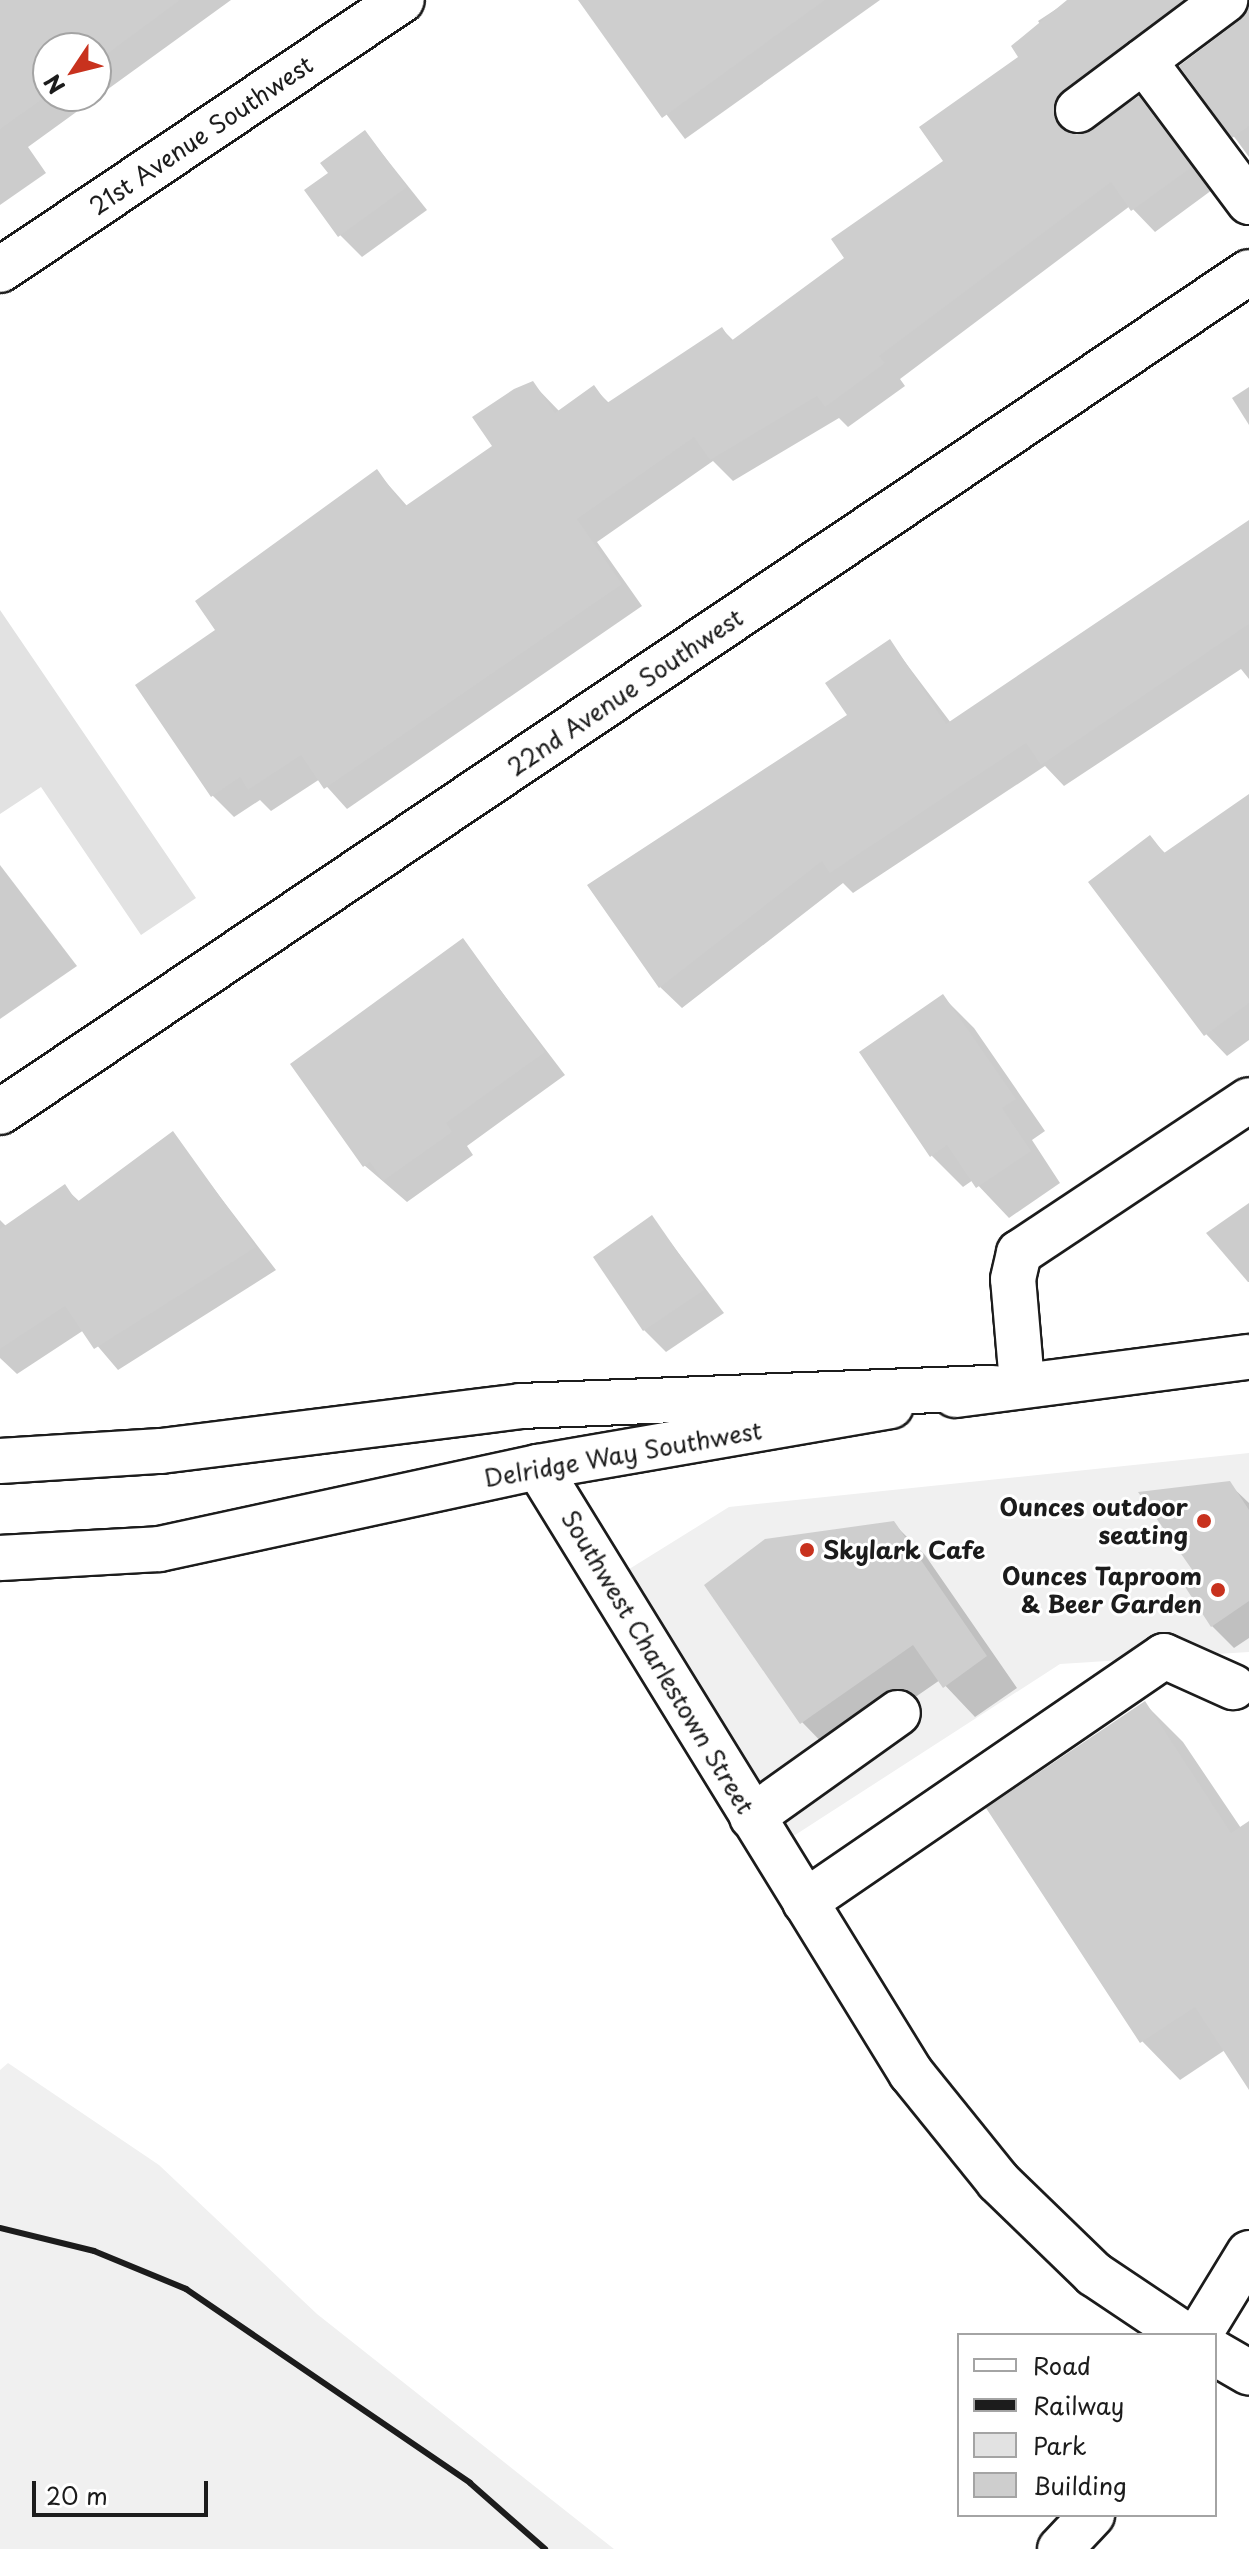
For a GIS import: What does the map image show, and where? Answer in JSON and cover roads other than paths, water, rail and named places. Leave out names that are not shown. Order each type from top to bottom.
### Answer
[{"type":"main road","name":"21st Avenue Southwest","points":[[0,270],[402,0]]},
{"type":"main road","points":[[1078,110],[1225,0]]},
{"type":"main road","points":[[1144,61],[1249,202]]},
{"type":"main road","name":"22nd Avenue Southwest","points":[[0,1112],[1249,272]]},
{"type":"main road","points":[[0,1461],[161,1451],[520,1406],[1008,1386],[1014,1265],[1047,1231],[1249,1100]]},
{"type":"main road","name":"Delridge Way Southwest","points":[[0,1558],[159,1549],[538,1467],[1008,1386],[1249,1357]]},
{"type":"main road","name":"Southwest Charlestown Street","points":[[538,1467],[911,2073],[998,2181],[1094,2274],[1182,2333]]},
{"type":"main road","points":[[805,1902],[1164,1656],[1233,1687]]},
{"type":"main road","points":[[752,1817],[898,1713]]},
{"type":"main road","points":[[1200,2333],[1249,2253]]},
{"type":"main road","points":[[1217,2354],[1249,2373]]},
{"type":"main road","points":[[1060,2549],[1090,2517]]},
{"type":"railway","points":[[0,2228],[94,2251],[186,2289],[470,2483],[545,2549]]},
{"type":"place","name":"Ounces outdoor seating","points":[[1204,1521]]},
{"type":"place","name":"Skylark Cafe","points":[[807,1550]]},
{"type":"place","name":"Ounces Taproom & Beer Garden","points":[[1218,1590]]}]
